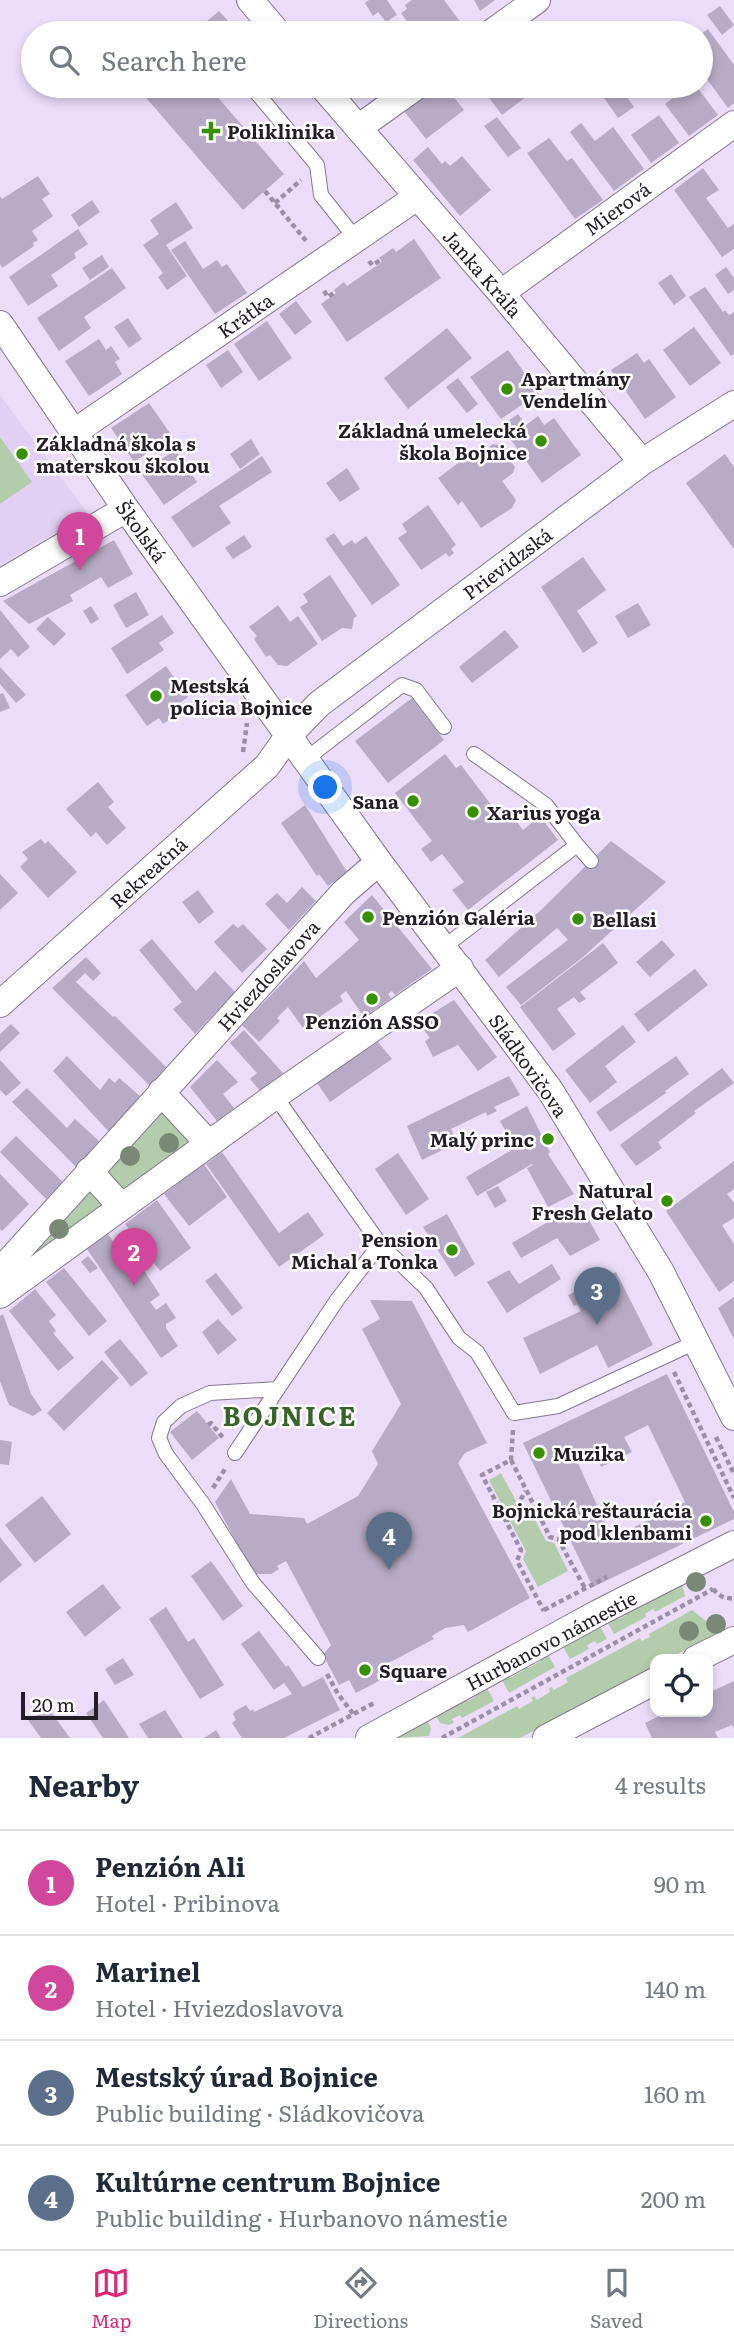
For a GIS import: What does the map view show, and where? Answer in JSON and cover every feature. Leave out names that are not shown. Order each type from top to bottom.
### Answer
[{"type":"street","points":[[250,0],[268,21]]},
{"type":"street","points":[[508,21],[537,0]]},
{"type":"street","name":"Janka Kráľa","points":[[332,98],[501,293],[642,462]]},
{"type":"street","points":[[358,128],[400,98]]},
{"type":"street","name":"Mierová","points":[[501,293],[734,124]]},
{"type":"street","name":"Krátka","points":[[73,433],[416,197]]},
{"type":"street","name":"Školská","points":[[0,324],[126,509],[289,735]]},
{"type":"street","name":"Prievidzská","points":[[289,735],[319,704],[642,462],[734,404]]},
{"type":"street","points":[[0,583],[126,509]]},
{"type":"street","name":"Sládkovičova","points":[[289,735],[379,862],[550,1090],[661,1272],[734,1417]]},
{"type":"street","name":"Rekreačná","points":[[0,1004],[268,766],[289,735]]},
{"type":"street","name":"Hviezdoslavova","points":[[0,1271],[344,892],[379,862]]},
{"type":"street","points":[[0,1295],[275,1096],[452,958]]},
{"type":"street","points":[[162,1092],[209,1144]]},
{"type":"street","points":[[89,1171],[122,1207]]},
{"type":"street","name":"Hurbanovo námestie","points":[[369,1738],[598,1613],[734,1544]]},
{"type":"street","points":[[706,1654],[734,1640]]},
{"type":"street","points":[[553,1736],[650,1684]]},
{"type":"lane","points":[[261,98],[317,165],[321,195],[356,239]]},
{"type":"lane","points":[[306,759],[402,685],[416,690],[444,727]]},
{"type":"lane","points":[[474,754],[545,805],[591,861]]},
{"type":"lane","points":[[452,958],[577,845]]},
{"type":"lane","points":[[275,1096],[380,1244],[426,1288],[459,1338],[477,1352],[514,1413],[558,1406],[696,1342]]},
{"type":"lane","points":[[235,1454],[337,1300],[380,1244]]},
{"type":"lane","points":[[278,1390],[210,1393],[181,1406],[164,1422],[159,1438],[166,1454],[203,1504],[253,1583],[318,1658]]},
{"type":"path","points":[[275,203],[317,165]]},
{"type":"path","points":[[265,191],[324,261]]},
{"type":"path","points":[[242,756],[249,711]]},
{"type":"path","points":[[672,1368],[734,1498]]},
{"type":"path","points":[[514,1413],[511,1460],[550,1536],[558,1539],[614,1643]]},
{"type":"path","points":[[511,1460],[482,1475],[521,1550],[517,1561],[543,1610],[550,1640],[566,1670]]},
{"type":"path","points":[[506,1522],[526,1491]]},
{"type":"path","points":[[442,1738],[713,1589],[726,1598],[734,1598]]},
{"type":"path","points":[[318,1658],[338,1694],[354,1714]]},
{"type":"shaded area","name":"Základná škola s materskou školou","points":[[0,395],[88,514],[0,565]]},
{"type":"green space","points":[[0,437],[32,482],[0,504]]},
{"type":"green space","points":[[159,1108],[194,1139],[120,1193],[103,1174]]},
{"type":"green space","points":[[88,1186],[107,1207],[32,1264],[25,1256]]},
{"type":"green space","points":[[501,1473],[516,1501],[507,1515],[489,1480]]},
{"type":"green space","points":[[519,1507],[529,1508],[546,1541],[554,1543],[568,1571],[538,1587],[523,1559],[526,1551],[510,1521]]},
{"type":"green space","points":[[682,1584],[685,1596],[655,1612],[653,1609],[645,1614],[646,1617],[614,1634],[606,1620],[616,1615],[618,1619],[626,1615],[625,1611]]},
{"type":"green space","points":[[692,1610],[710,1624],[713,1619],[719,1619],[721,1627],[726,1629],[678,1654],[650,1654],[650,1669],[520,1738],[458,1738],[517,1706],[519,1709],[533,1701],[531,1698],[534,1696],[537,1700],[550,1692],[549,1688],[554,1690],[568,1682],[566,1678],[640,1638],[642,1641],[650,1637],[649,1634]]},
{"type":"green space","points":[[599,1624],[607,1639],[587,1645],[589,1649],[570,1659],[562,1645]]},
{"type":"green space","points":[[547,1653],[555,1667],[509,1693],[501,1678],[508,1674],[510,1678],[524,1670],[522,1666],[528,1668],[541,1661],[540,1657]]},
{"type":"green space","points":[[486,1686],[494,1701],[462,1718],[460,1715],[452,1719],[454,1723],[440,1723],[435,1714],[466,1697],[468,1701],[475,1697],[474,1693]]},
{"type":"green space","points":[[426,1719],[431,1728],[429,1736],[396,1738]]},
{"type":"building","points":[[369,0],[387,0],[397,15],[385,21],[378,12],[373,16],[365,3]]},
{"type":"building","points":[[412,0],[444,0],[460,21],[407,21],[401,13],[407,9],[405,5]]},
{"type":"building","points":[[474,0],[495,0],[480,11]]},
{"type":"building","points":[[720,6],[734,25],[722,35],[707,15]]},
{"type":"building","points":[[219,11],[228,21],[207,21]]},
{"type":"building","points":[[713,36],[734,65],[734,103],[728,108],[713,87]]},
{"type":"building","name":"Poliklinika","points":[[146,98],[218,98],[284,174],[243,210]]},
{"type":"building","points":[[422,98],[454,98],[464,110],[426,139],[404,111]]},
{"type":"building","points":[[489,98],[524,98],[502,115]]},
{"type":"building","points":[[604,98],[628,98],[634,107],[618,118]]},
{"type":"building","points":[[673,98],[705,98],[718,115],[689,136],[665,104]]},
{"type":"building","points":[[659,115],[679,143],[651,163],[631,135]]},
{"type":"building","points":[[497,117],[521,148],[508,157],[484,126]]},
{"type":"building","points":[[581,123],[595,141],[613,127],[644,169],[614,191],[570,132]]},
{"type":"building","points":[[549,138],[567,161],[572,158],[603,200],[575,219],[527,153]]},
{"type":"building","points":[[428,147],[442,164],[445,161],[450,166],[462,156],[491,190],[460,216],[413,160]]},
{"type":"building","points":[[703,168],[719,190],[706,198],[728,228],[734,224],[734,249],[722,257],[674,190]]},
{"type":"building","points":[[38,176],[50,194],[42,199],[53,216],[32,231],[38,240],[33,243],[34,246],[2,268],[0,196],[2,199]]},
{"type":"building","points":[[92,200],[100,212],[79,227],[71,215]]},
{"type":"building","points":[[176,202],[193,228],[166,245],[187,276],[167,290],[158,277],[163,273],[143,245],[159,234],[150,220]]},
{"type":"building","points":[[78,229],[88,244],[74,253],[76,258],[51,275],[58,286],[28,306],[9,277]]},
{"type":"building","points":[[414,239],[441,278],[347,342],[321,304],[336,293],[334,290],[344,282],[347,286],[382,262],[379,258],[393,248],[396,252]]},
{"type":"building","points":[[185,241],[203,269],[217,260],[222,267],[227,264],[247,293],[215,314],[171,250]]},
{"type":"building","points":[[102,255],[109,267],[90,280],[82,268]]},
{"type":"building","points":[[726,267],[734,278],[734,290],[728,294],[715,275]]},
{"type":"building","points":[[112,268],[126,288],[84,317],[91,328],[59,351],[37,318]]},
{"type":"building","points":[[671,274],[686,296],[674,305],[658,283]]},
{"type":"building","points":[[705,287],[723,312],[725,310],[729,315],[734,312],[734,354],[731,356],[689,297]]},
{"type":"building","points":[[296,301],[312,322],[295,335],[279,314]]},
{"type":"building","points":[[128,318],[142,339],[129,348],[114,327]]},
{"type":"building","points":[[267,321],[292,358],[259,381],[234,344]]},
{"type":"building","points":[[694,327],[721,363],[690,386],[663,350]]},
{"type":"building","points":[[447,328],[472,358],[408,409],[384,378]]},
{"type":"building","points":[[99,339],[106,350],[111,346],[120,359],[115,362],[122,374],[89,396],[65,361]]},
{"type":"building","points":[[228,350],[243,372],[221,388],[206,365]]},
{"type":"building","name":"Apartmány Vendelín","points":[[508,350],[539,393],[501,419],[470,377]]},
{"type":"building","points":[[637,353],[644,363],[649,359],[676,397],[645,419],[611,370]]},
{"type":"building","points":[[458,378],[478,404],[467,413],[446,387]]},
{"type":"building","points":[[149,403],[172,436],[134,462],[111,428]]},
{"type":"building","name":"Základná umelecká škola Bojnice","points":[[518,414],[526,425],[538,416],[544,425],[554,418],[581,455],[542,483],[501,426]]},
{"type":"building","points":[[251,439],[260,454],[240,469],[230,454]]},
{"type":"building","points":[[493,444],[499,445],[515,467],[513,473],[502,481],[516,500],[512,508],[481,528],[462,501],[458,505],[438,478],[465,458],[468,462]]},
{"type":"building","points":[[175,450],[197,482],[164,505],[141,473]]},
{"type":"building","points":[[725,454],[734,467],[734,549],[686,483]]},
{"type":"building","points":[[262,456],[272,472],[219,506],[231,523],[193,548],[171,517]]},
{"type":"building","points":[[347,468],[360,489],[340,502],[326,483]]},
{"type":"building","points":[[428,505],[456,545],[451,549],[454,553],[449,557],[446,553],[421,570],[398,538],[407,532],[402,524]]},
{"type":"building","points":[[334,533],[343,546],[352,540],[355,544],[366,536],[400,585],[372,605],[325,539]]},
{"type":"building","points":[[244,535],[252,547],[233,559],[225,548]]},
{"type":"building","points":[[114,540],[133,574],[108,588],[101,577],[70,595],[73,601],[29,624],[3,601]]},
{"type":"building","points":[[583,557],[606,590],[577,611],[598,643],[583,653],[541,587]]},
{"type":"building","points":[[330,575],[357,616],[352,629],[342,628],[322,641],[300,607],[308,602],[303,594]]},
{"type":"building","points":[[136,592],[149,615],[126,628],[113,605]]},
{"type":"building","points":[[638,603],[651,625],[628,638],[615,616]]},
{"type":"building","points":[[278,605],[290,622],[298,616],[318,644],[287,666],[278,665],[270,655],[266,657],[254,639],[257,636],[249,627]]},
{"type":"building","points":[[91,606],[99,619],[91,624],[83,611]]},
{"type":"building","points":[[0,610],[30,647],[18,657],[11,649],[0,659]]},
{"type":"building","points":[[162,615],[174,633],[159,643],[164,650],[127,674],[111,648]]},
{"type":"building","points":[[48,617],[66,634],[54,646],[36,629]]},
{"type":"building","points":[[505,630],[519,647],[472,683],[459,667]]},
{"type":"building","name":"Mestská polícia Bojnice","points":[[166,666],[188,697],[173,708],[178,714],[163,724],[159,718],[147,726],[125,695]]},
{"type":"building","points":[[0,667],[26,695],[16,703],[0,684]]},
{"type":"building","points":[[3,693],[10,708],[0,712],[0,694]]},
{"type":"building","points":[[412,698],[444,740],[388,783],[355,741]]},
{"type":"building","points":[[445,754],[456,768],[461,765],[498,814],[506,808],[523,830],[540,816],[558,840],[468,910],[452,890],[464,882],[442,854],[431,862],[421,849],[432,841],[395,793]]},
{"type":"building","points":[[98,782],[114,802],[108,807],[126,828],[107,845],[96,832],[91,837],[66,809]]},
{"type":"building","points":[[305,805],[347,872],[328,886],[319,874],[317,876],[281,823]]},
{"type":"building","points":[[41,839],[45,844],[48,841],[77,872],[48,898],[20,867],[28,859],[22,852]]},
{"type":"building","name":"Bellasi","points":[[611,841],[666,882],[583,957],[521,1005],[506,987],[568,940],[557,928],[499,977],[485,960],[541,910]]},
{"type":"building","points":[[0,874],[18,893],[0,910]]},
{"type":"building","points":[[302,887],[316,901],[289,930],[265,904],[277,893],[287,903]]},
{"type":"building","points":[[198,890],[214,912],[199,924],[182,902]]},
{"type":"building","points":[[372,895],[432,969],[395,995],[392,991],[388,994],[391,998],[364,1017],[346,991],[340,996],[343,1001],[303,1028],[288,1007],[277,1018],[280,1021],[259,1042],[242,1025],[304,961],[316,978],[359,940],[344,922]]},
{"type":"building","points":[[233,924],[238,928],[243,924],[267,949],[242,973],[214,942]]},
{"type":"building","points":[[152,939],[196,991],[215,971],[235,992],[195,1034],[173,1009],[182,1002],[139,950]]},
{"type":"building","points":[[662,940],[675,955],[650,977],[636,962]]},
{"type":"building","points":[[603,943],[618,963],[580,992],[586,999],[579,1003],[574,997],[557,1009],[576,1034],[553,1051],[520,1007]]},
{"type":"building","points":[[86,957],[101,973],[93,981],[85,973],[76,982],[166,1067],[150,1086],[52,988]]},
{"type":"building","points":[[695,969],[708,985],[648,1032],[634,1014]]},
{"type":"building","points":[[454,1000],[497,1057],[478,1071],[458,1045],[433,1057],[425,1041],[430,1038],[418,1022]]},
{"type":"building","points":[[11,1024],[20,1033],[0,1052],[0,1034]]},
{"type":"building","points":[[623,1025],[636,1042],[605,1066],[617,1082],[590,1103],[565,1070]]},
{"type":"building","points":[[244,1030],[283,1073],[261,1092],[250,1079],[257,1073],[230,1043]]},
{"type":"building","points":[[378,1042],[392,1059],[330,1102],[317,1083]]},
{"type":"building","points":[[67,1056],[100,1090],[109,1078],[115,1083],[119,1078],[140,1096],[109,1132],[53,1071]]},
{"type":"building","points":[[676,1056],[689,1074],[610,1132],[596,1112]]},
{"type":"building","points":[[0,1060],[21,1083],[6,1096],[0,1090]]},
{"type":"building","points":[[217,1060],[238,1082],[223,1094],[234,1108],[217,1121],[190,1087]]},
{"type":"building","points":[[722,1068],[734,1083],[694,1111],[696,1113],[658,1142],[662,1148],[636,1166],[620,1145]]},
{"type":"building","points":[[509,1076],[520,1095],[494,1107],[497,1111],[487,1116],[486,1112],[451,1129],[457,1143],[422,1160],[407,1126]]},
{"type":"building","points":[[27,1088],[67,1128],[75,1119],[99,1141],[77,1168],[12,1102]]},
{"type":"building","points":[[527,1106],[550,1152],[548,1154],[574,1194],[548,1207],[527,1168],[532,1164],[477,1196],[466,1177],[515,1148],[500,1121]]},
{"type":"building","points":[[16,1136],[63,1182],[46,1199],[0,1152]]},
{"type":"building","points":[[222,1152],[279,1233],[308,1212],[324,1235],[279,1267],[206,1164]]},
{"type":"building","points":[[398,1153],[429,1199],[406,1215],[375,1169]]},
{"type":"building","points":[[734,1161],[734,1189],[727,1194],[734,1203],[734,1218],[722,1225],[734,1244],[734,1281],[719,1292],[666,1211]]},
{"type":"building","points":[[204,1164],[227,1197],[189,1226],[164,1194]]},
{"type":"building","points":[[0,1174],[29,1204],[2,1231],[0,1229]]},
{"type":"building","points":[[498,1186],[507,1201],[495,1208],[486,1192]]},
{"type":"building","points":[[157,1200],[191,1248],[160,1271],[125,1224]]},
{"type":"building","points":[[580,1203],[600,1240],[570,1256],[557,1238],[521,1258],[512,1243]]},
{"type":"building","name":"Pension Michal a Tonka","points":[[447,1214],[475,1264],[455,1277],[423,1227]]},
{"type":"building","points":[[108,1234],[135,1274],[143,1269],[160,1295],[150,1302],[156,1310],[166,1303],[176,1318],[166,1324],[166,1328],[178,1346],[161,1358],[87,1249]]},
{"type":"building","points":[[88,1256],[98,1268],[90,1273],[81,1262]]},
{"type":"building","points":[[552,1264],[561,1279],[507,1313],[487,1282],[509,1270],[519,1284]]},
{"type":"building","points":[[64,1268],[107,1321],[89,1336],[46,1282]]},
{"type":"building","points":[[616,1272],[653,1345],[608,1368],[597,1345],[540,1374],[523,1338],[581,1311],[577,1304],[574,1306],[568,1295],[589,1285],[586,1280],[603,1273],[605,1277]]},
{"type":"building","points":[[216,1273],[243,1308],[232,1316],[205,1281]]},
{"type":"building","points":[[35,1289],[56,1315],[49,1321],[56,1331],[53,1333],[74,1358],[58,1371],[9,1311]]},
{"type":"building","points":[[734,1297],[734,1339],[718,1308]]},
{"type":"building","points":[[370,1300],[412,1301],[487,1443],[465,1453],[458,1463],[530,1598],[468,1632],[464,1625],[445,1628],[432,1636],[434,1639],[383,1666],[388,1676],[356,1693],[349,1680],[339,1685],[323,1655],[331,1645],[286,1561],[277,1566],[279,1569],[271,1574],[253,1574],[215,1502],[231,1479],[250,1514],[304,1518],[307,1524],[358,1496],[378,1464],[372,1451],[401,1404],[362,1329],[380,1319]]},
{"type":"building","points":[[3,1314],[31,1394],[42,1410],[33,1416],[9,1405],[0,1381],[0,1316]]},
{"type":"building","points":[[218,1319],[237,1340],[218,1355],[202,1332]]},
{"type":"building","points":[[120,1339],[148,1373],[131,1387],[104,1352]]},
{"type":"building","points":[[102,1360],[119,1378],[64,1431],[47,1413]]},
{"type":"building","points":[[667,1374],[734,1512],[734,1519],[593,1587],[523,1443]],"holes":[[[648,1425],[685,1502],[612,1538],[576,1459],[594,1451],[601,1467],[632,1452],[624,1437]]]},
{"type":"building","points":[[197,1411],[219,1438],[192,1460],[170,1432]]},
{"type":"building","points":[[0,1440],[12,1442],[9,1465],[0,1464]]},
{"type":"building","points":[[42,1496],[71,1534],[35,1563],[5,1525]]},
{"type":"building","points":[[0,1537],[22,1565],[0,1583]]},
{"type":"building","points":[[211,1561],[243,1606],[223,1621],[191,1576]]},
{"type":"building","points":[[103,1584],[121,1608],[85,1637],[66,1612]]},
{"type":"building","points":[[166,1607],[188,1642],[194,1638],[224,1685],[200,1699],[149,1619]]},
{"type":"building","points":[[259,1631],[303,1687],[323,1677],[340,1710],[284,1738],[242,1738],[232,1723],[236,1720],[233,1714],[235,1711],[246,1705],[254,1712],[292,1694],[284,1683],[274,1690],[241,1644]]},
{"type":"building","points":[[123,1658],[134,1675],[115,1685],[105,1669]]},
{"type":"building","points":[[734,1681],[734,1729],[732,1725],[715,1732],[718,1738],[652,1738],[645,1723],[657,1717],[713,1717],[713,1691]]},
{"type":"building","points":[[104,1700],[129,1738],[103,1738],[86,1713]]},
{"type":"building","points":[[49,1709],[70,1738],[41,1738],[28,1720]]},
{"type":"building","points":[[165,1710],[183,1738],[148,1738],[139,1724]]},
{"type":"building","points":[[216,1730],[221,1738],[204,1738]]},
{"type":"place","name":"Poliklinika","points":[[211,131]]},
{"type":"place","name":"Apartmány Vendelín","points":[[507,389]]},
{"type":"place","name":"Základná umelecká škola Bojnice","points":[[541,441]]},
{"type":"place","name":"Základná škola s materskou školou","points":[[22,454]]},
{"type":"place","name":"Penzión Ali","points":[[80,570]]},
{"type":"place","name":"Mestská polícia Bojnice","points":[[156,696]]},
{"type":"place","name":"Sana","points":[[413,801]]},
{"type":"place","name":"Xarius yoga","points":[[473,812]]},
{"type":"place","name":"Penzión Galéria","points":[[368,917]]},
{"type":"place","name":"Bellasi","points":[[578,919]]},
{"type":"place","name":"Penzión ASSO","points":[[372,999]]},
{"type":"place","name":"Malý princ","points":[[548,1139]]},
{"type":"place","name":"Natural Fresh Gelato","points":[[667,1201]]},
{"type":"place","name":"Pension Michal a Tonka","points":[[452,1250]]},
{"type":"place","name":"Marinel","points":[[134,1286]]},
{"type":"place","name":"Mestský úrad Bojnice","points":[[597,1325]]},
{"type":"place","name":"Muzika","points":[[539,1453]]},
{"type":"place","name":"Bojnická reštaurácia pod klenbami","points":[[706,1521]]},
{"type":"place","name":"Kultúrne centrum Bojnice","points":[[389,1570]]},
{"type":"place","name":"Square","points":[[365,1670]]},
{"type":"district","name":"BOJNICE","points":[[290,1414]]}]
